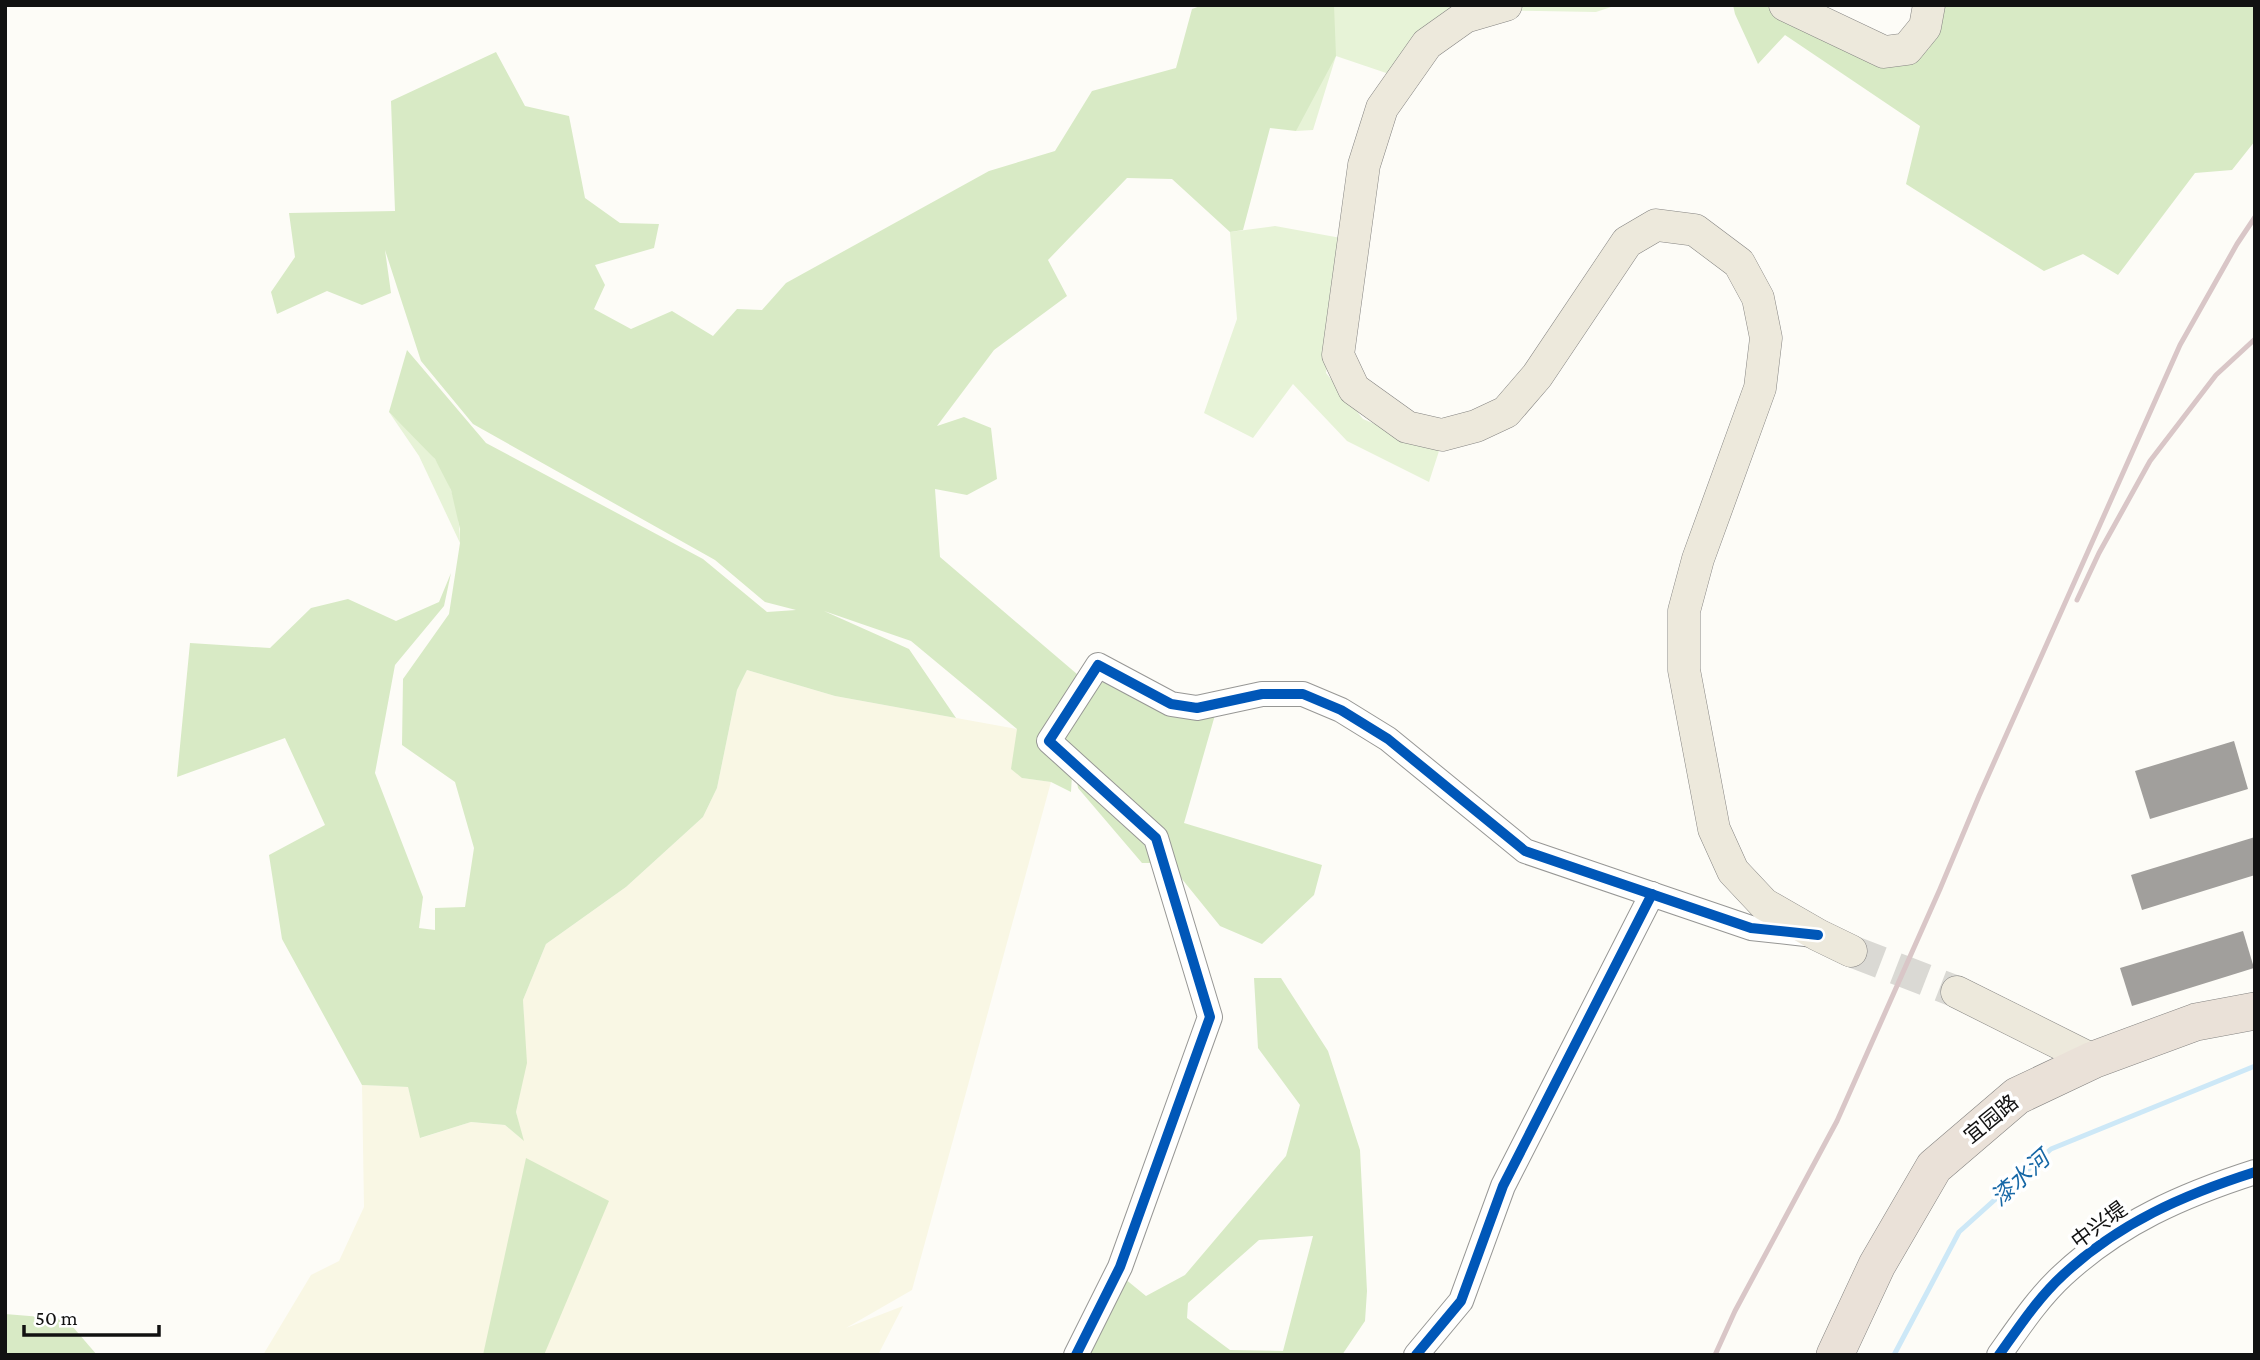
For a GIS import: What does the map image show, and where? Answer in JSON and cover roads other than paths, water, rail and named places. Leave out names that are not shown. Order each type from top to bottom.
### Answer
[{"type":"highway","name":"宜园路","points":[[1835,1355],[1877,1265],[1934,1167],[2017,1096],[2093,1060],[2196,1022],[2255,1011]]},
{"type":"main road","points":[[1506,5],[1465,17],[1427,44],[1382,108],[1364,166],[1338,355],[1353,389],[1407,427],[1443,435],[1476,426],[1506,412],[1537,376],[1627,242],[1656,225],[1695,230],[1739,263],[1758,298],[1766,338],[1762,376],[1698,559],[1684,611],[1684,670],[1714,829],[1732,871],[1764,904],[1818,936],[1851,951]]},
{"type":"main road","points":[[1785,5],[1884,52],[1906,50],[1924,27],[1929,5]]},
{"type":"main road","points":[[1957,992],[2093,1060]]},
{"type":"street","points":[[1076,1355],[1120,1267],[1210,1017],[1156,838],[1049,741],[1098,665],[1171,704],[1197,708],[1262,694],[1303,694],[1341,710],[1388,738],[1525,851],[1751,928],[1818,936]]},
{"type":"street","points":[[1416,1355],[1461,1301],[1503,1186],[1652,894]]},
{"type":"street","name":"中兴堤","points":[[1999,1355],[2030,1312],[2062,1276],[2101,1245],[2151,1212],[2208,1187],[2255,1172]]},
{"type":"waterway","name":"漆水河","points":[[1894,1355],[1959,1232],[2051,1149],[2255,1066]]},
{"type":"tunnel","points":[[1851,951],[1957,992]]},
{"type":"railway","points":[[1715,1355],[1735,1311],[1837,1121],[2180,345],[2255,217]]},
{"type":"railway","points":[[2077,600],[2099,553],[2150,461],[2216,375],[2255,339]]}]
